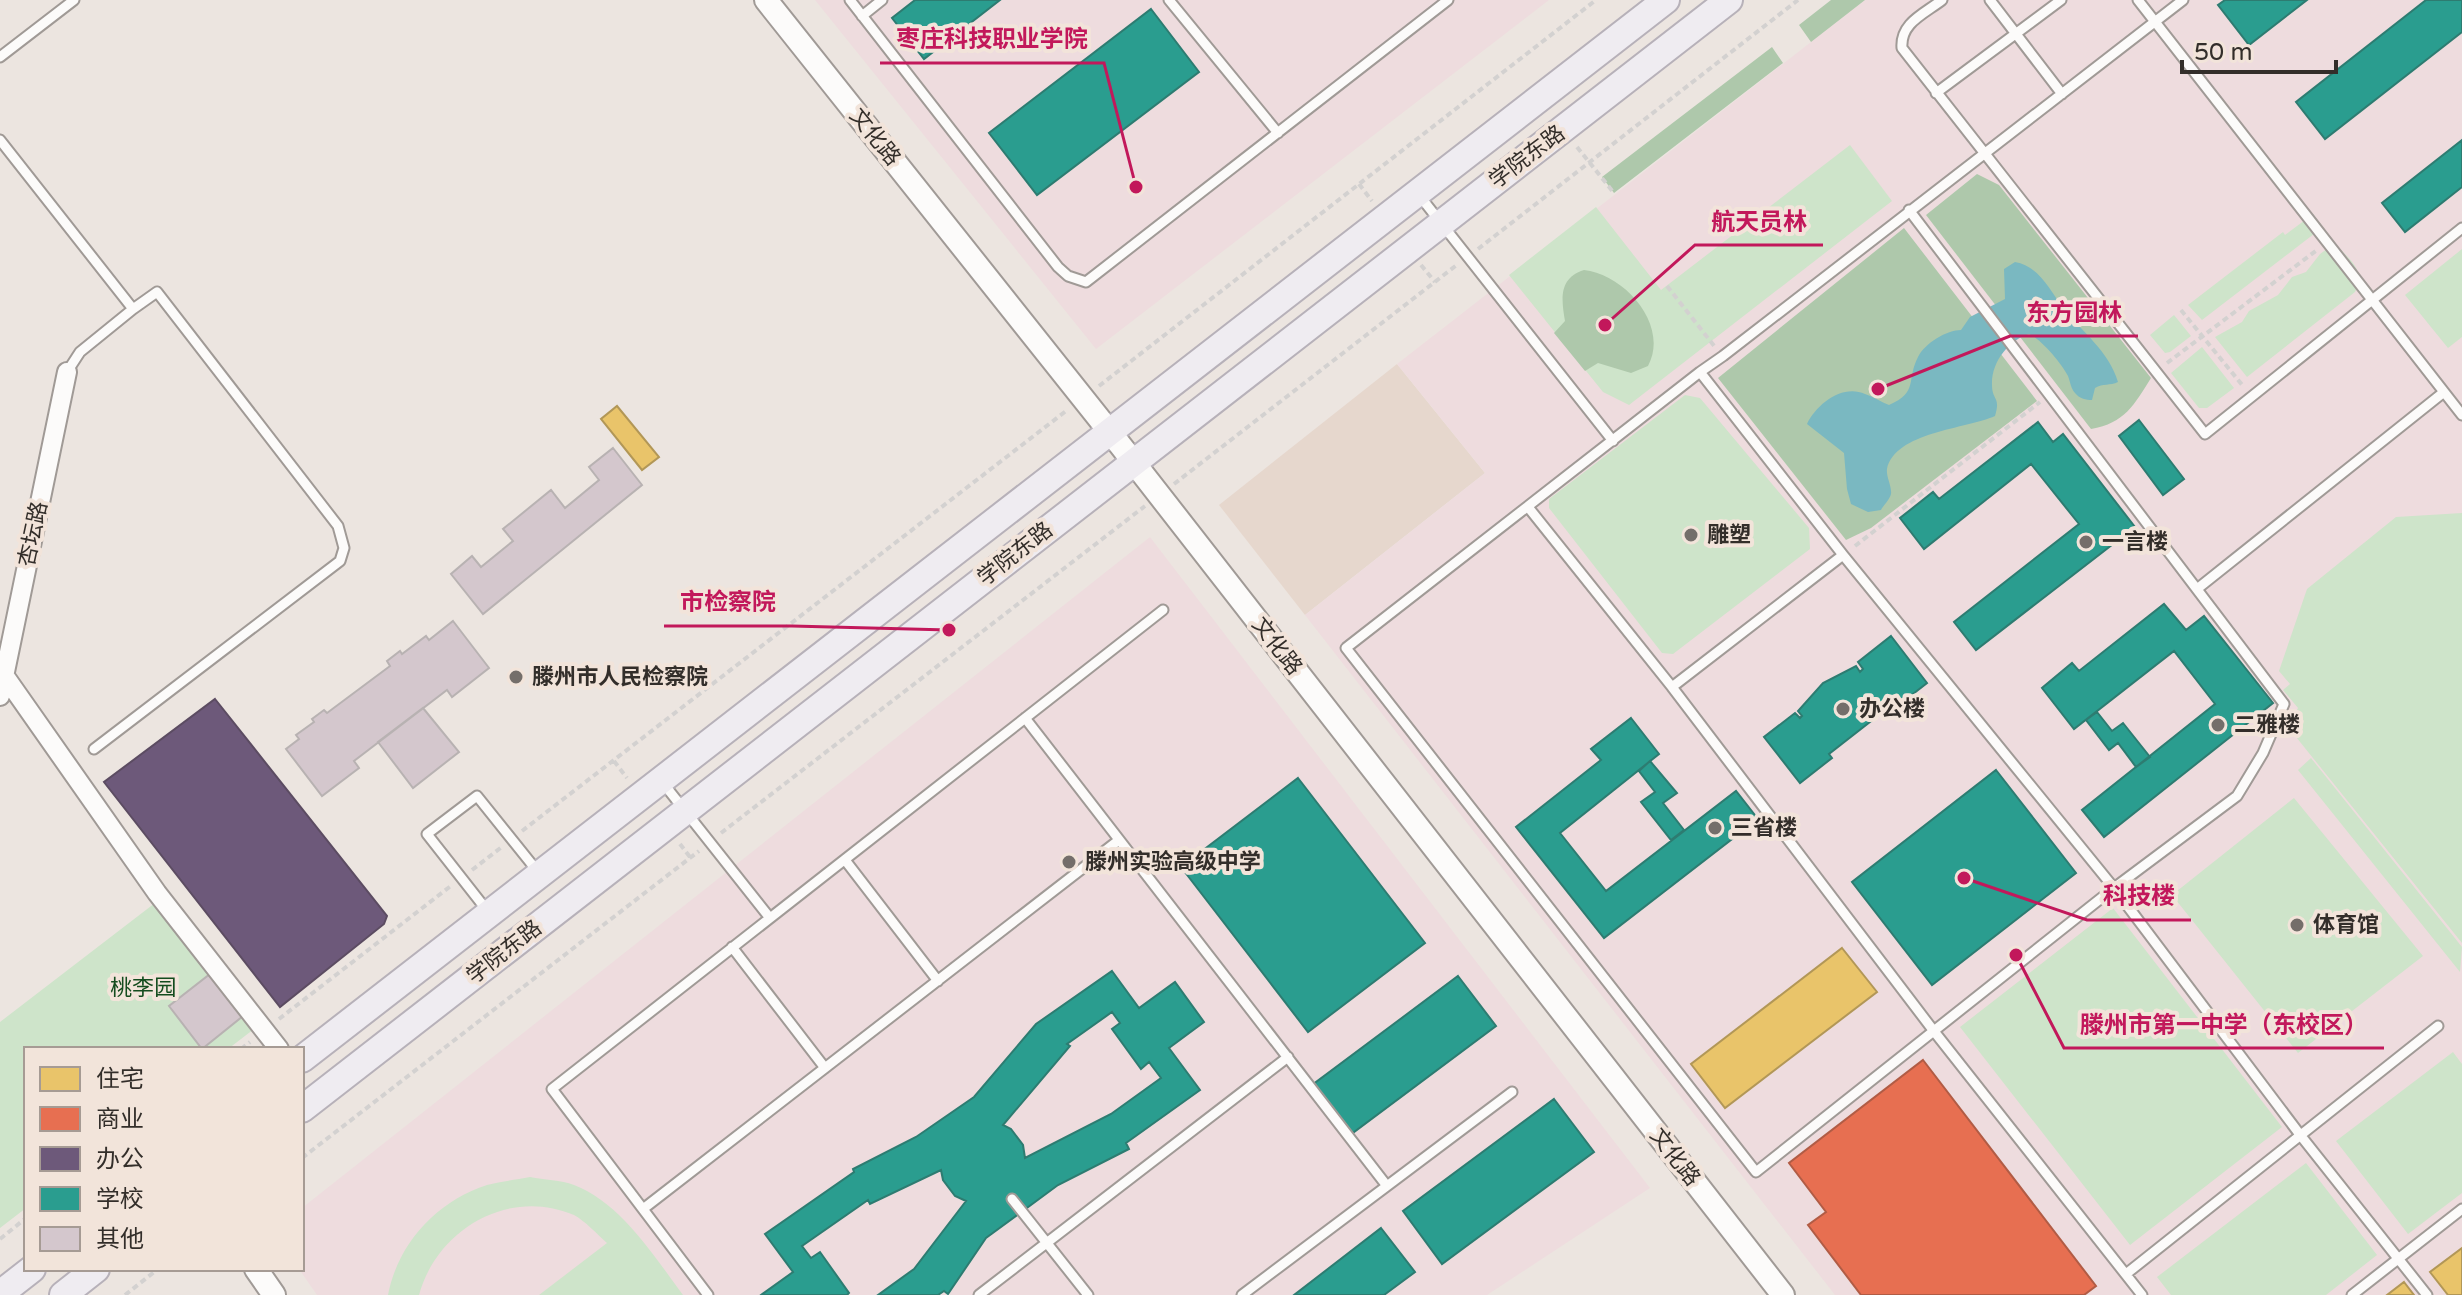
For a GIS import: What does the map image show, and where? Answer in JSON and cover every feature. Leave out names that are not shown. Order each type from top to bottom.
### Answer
[{"type":"main road","name":"学院东路","points":[[304,1057],[1666,0]]},
{"type":"main road","name":"学院东路","points":[[304,1107],[1729,0]]},
{"type":"main road","points":[[0,1294],[29,1271]]},
{"type":"main road","points":[[63,1295],[93,1271]]},
{"type":"street","name":"文化路","points":[[766,0],[1109,431],[1783,1295]]},
{"type":"street","name":"杏坛路","points":[[0,696],[67,372]]},
{"type":"street","points":[[4,675],[157,893],[278,1047]]},
{"type":"street","points":[[257,1271],[274,1295]]},
{"type":"lane","points":[[0,57],[74,0]]},
{"type":"lane","points":[[850,0],[1058,267],[1068,276],[1086,282],[1448,0]]},
{"type":"lane","points":[[862,16],[882,0]]},
{"type":"lane","points":[[1169,0],[1278,133]]},
{"type":"lane","points":[[1942,0],[1905,28],[1901,39],[1907,57],[2205,434],[2462,228]]},
{"type":"lane","points":[[1990,0],[2062,94]]},
{"type":"lane","points":[[1936,93],[2061,0]]},
{"type":"lane","points":[[2138,0],[2462,415]]},
{"type":"lane","points":[[1909,210],[2284,704],[2263,753],[2237,796],[2114,888],[1756,1172],[1346,648],[1909,210],[2183,0]]},
{"type":"lane","points":[[0,140],[133,309]]},
{"type":"lane","points":[[1417,192],[1613,441]]},
{"type":"lane","points":[[67,372],[80,352],[157,292],[338,526],[344,548],[340,561],[94,749]]},
{"type":"lane","points":[[1700,372],[1843,555],[2114,888],[2301,1136],[2427,1295]]},
{"type":"lane","points":[[2197,589],[2444,392]]},
{"type":"lane","points":[[1528,507],[1672,687],[1933,1030],[2142,1295]]},
{"type":"lane","points":[[1672,687],[1843,555]]},
{"type":"lane","points":[[708,1295],[552,1089],[1163,610]]},
{"type":"lane","points":[[1025,718],[1387,1186]]},
{"type":"lane","points":[[661,780],[770,918]]},
{"type":"lane","points":[[489,914],[427,834],[477,796],[540,874]]},
{"type":"lane","points":[[643,1209],[1119,840]]},
{"type":"lane","points":[[845,860],[938,981]]},
{"type":"lane","points":[[732,947],[825,1068]]},
{"type":"lane","points":[[2126,1274],[2438,1026]]},
{"type":"lane","points":[[979,1295],[1288,1057]]},
{"type":"lane","points":[[1242,1295],[1512,1092]]},
{"type":"lane","points":[[1012,1199],[1088,1295]]},
{"type":"lane","points":[[2352,1295],[2462,1209]]},
{"type":"path","points":[[244,1047],[1596,0]]},
{"type":"path","points":[[304,1156],[1798,0]]},
{"type":"path","points":[[1563,129],[1614,193]]},
{"type":"path","points":[[2156,371],[2327,242]]},
{"type":"path","points":[[1667,286],[1723,356]]},
{"type":"path","points":[[2181,310],[2252,397]]},
{"type":"path","points":[[1843,555],[2050,394]]},
{"type":"path","points":[[0,1239],[24,1220]]},
{"type":"path","points":[[125,1295],[155,1271]]},
{"type":"shaded area","points":[[815,0],[1549,0],[1096,349]]},
{"type":"shaded area","points":[[1865,0],[2462,0],[2462,1295],[1835,1295],[1305,615],[1485,473],[1397,364]]},
{"type":"shaded area","points":[[1397,364],[1485,473],[1305,615],[1219,505]]},
{"type":"shaded area","name":"滕州实验高级中学","points":[[1150,537],[1650,1188],[1487,1295],[317,1295],[300,1271],[304,1271],[304,1206]]},
{"type":"green space","points":[[1831,0],[1865,0],[1811,42],[1799,25]]},
{"type":"green space","points":[[1772,47],[1783,63],[1614,193],[1602,177]]},
{"type":"green space","points":[[1850,145],[1892,201],[1629,405],[1603,392],[1509,275],[1596,207],[1661,290]]},
{"type":"green space","points":[[1977,174],[1999,185],[2151,378],[2134,404],[2112,422],[2091,429],[1926,215]]},
{"type":"green space","points":[[2313,214],[2323,227],[2202,320],[2188,305],[2283,232],[2285,235]]},
{"type":"green space","points":[[1904,228],[2037,401],[1871,528],[1846,540],[1718,378]]},
{"type":"green space","points":[[2335,243],[2358,271],[2355,292],[2247,377],[2215,337],[2242,322],[2249,311],[2278,295],[2292,277],[2306,272],[2320,254]]},
{"type":"green space","points":[[2462,249],[2462,337],[2448,348],[2405,295]]},
{"type":"green space","points":[[1584,270],[1614,281],[1639,304],[1653,334],[1653,350],[1648,366],[1631,373],[1598,363],[1585,371],[1554,333],[1565,321],[1563,297],[1566,284]]},
{"type":"green space","points":[[2174,315],[2191,336],[2165,353],[2150,335]]},
{"type":"green space","points":[[2202,347],[2234,388],[2207,408],[2199,408],[2171,373]]},
{"type":"green space","points":[[1685,395],[1700,398],[1809,528],[1810,549],[1673,654],[1662,653],[1549,508],[1549,499]]},
{"type":"green space","points":[[2462,513],[2462,943],[2288,727],[2298,708],[2283,690],[2290,684],[2279,671],[2307,589],[2396,517]]},
{"type":"green space","points":[[2311,758],[2462,947],[2460,972],[2298,770]]},
{"type":"green space","name":"体育馆","points":[[2294,798],[2423,956],[2298,1053],[2172,895]]},
{"type":"green space","name":"桃李园","points":[[155,903],[254,1029],[231,1047],[24,1047],[24,1210],[0,1228],[0,1022]]},
{"type":"green space","points":[[2113,908],[2282,1127],[2130,1245],[1960,1027]]},
{"type":"green space","points":[[2453,1052],[2462,1064],[2462,1193],[2408,1234],[2336,1141]]},
{"type":"green space","points":[[2306,1163],[2377,1255],[2326,1295],[2171,1295],[2157,1277]]},
{"type":"green space","points":[[530,1177],[574,1185],[607,1204],[635,1232],[683,1295],[539,1295],[607,1243],[574,1215],[525,1206],[479,1220],[459,1233],[428,1271],[419,1295],[388,1295],[401,1258],[422,1226],[436,1213],[469,1192],[487,1185]]},
{"type":"water","points":[[2015,262],[2031,268],[2043,280],[2063,308],[2102,351],[2118,382],[2095,388],[2092,400],[2081,398],[2045,346],[2029,334],[2022,337],[2003,353],[1992,376],[1992,390],[1997,402],[1995,416],[1917,439],[1903,447],[1887,469],[1891,494],[1881,510],[1868,512],[1851,504],[1844,453],[1807,424],[1811,417],[1831,398],[1848,392],[1865,394],[1889,405],[1898,400],[1908,390],[1918,357],[1931,342],[1961,330],[1970,317],[2005,299],[2004,269]]},
{"type":"building: 住宅","points":[[617,406],[659,457],[642,470],[601,419]]},
{"type":"building: 住宅","points":[[1842,948],[1877,992],[1725,1108],[1691,1064]]},
{"type":"building: 住宅","points":[[2462,1248],[2462,1295],[2448,1295],[2430,1272]]},
{"type":"building: 住宅","points":[[2404,1282],[2414,1295],[2387,1295]]},
{"type":"building: 商业","points":[[1923,1060],[2096,1286],[2084,1295],[1861,1295],[1808,1225],[1826,1212],[1789,1163]]},
{"type":"building: 办公","points":[[215,699],[387,916],[384,924],[280,1007],[104,782]]},
{"type":"building: 学校","points":[[915,0],[1000,0],[924,59],[892,18]]},
{"type":"building: 学校","points":[[2225,0],[2307,0],[2249,45],[2218,5]]},
{"type":"building: 学校","points":[[2426,0],[2462,0],[2462,32],[2325,139],[2296,102]]},
{"type":"building: 学校","points":[[1151,9],[1199,72],[1037,195],[989,133]]},
{"type":"building: 学校","points":[[2462,140],[2462,187],[2405,232],[2382,203]]},
{"type":"building: 学校","points":[[2139,420],[2184,479],[2163,495],[2119,436]]},
{"type":"building: 学校","name":"一言楼","points":[[2038,422],[2053,442],[2063,434],[2135,527],[1976,650],[1954,622],[2079,524],[2031,464],[1924,549],[1900,518],[1933,492],[1939,499]]},
{"type":"building: 学校","name":"二雅楼","points":[[2164,604],[2186,630],[2204,616],[2273,703],[2104,837],[2082,810],[2215,704],[2174,651],[2074,729],[2042,688],[2072,663],[2079,671]]},
{"type":"building: 学校","name":"办公楼","points":[[1891,636],[1927,683],[1895,708],[1893,704],[1829,754],[1832,758],[1800,783],[1764,737],[1795,713],[1800,718],[1802,716],[1798,711],[1823,683],[1856,666],[1860,672],[1863,669],[1858,662]]},
{"type":"building: 学校","points":[[2097,712],[2112,731],[2123,723],[2150,757],[2136,767],[2118,743],[2109,750],[2086,720]]},
{"type":"building: 学校","name":"三省楼","points":[[1631,718],[1659,754],[1560,833],[1606,891],[1736,791],[1758,819],[1604,938],[1516,827],[1601,760],[1591,749]]},
{"type":"building: 学校","points":[[1650,761],[1677,793],[1663,803],[1684,830],[1671,840],[1641,802],[1655,792],[1639,771]]},
{"type":"building: 学校","points":[[1996,770],[2076,873],[1932,985],[1852,882]]},
{"type":"building: 学校","points":[[1298,778],[1425,943],[1308,1032],[1181,867]]},
{"type":"building: 学校","points":[[1112,971],[1139,1008],[1175,982],[1204,1022],[1169,1048],[1200,1090],[1126,1143],[1129,1149],[1058,1185],[986,1238],[948,1294],[944,1291],[938,1295],[878,1295],[914,1269],[966,1201],[955,1196],[943,1180],[941,1170],[870,1204],[868,1200],[802,1246],[811,1258],[820,1252],[849,1293],[847,1295],[761,1295],[793,1272],[765,1234],[854,1172],[853,1169],[916,1137],[974,1097],[1036,1024]],"holes":[[[1112,1012],[1120,1023],[1112,1029],[1141,1069],[1149,1062],[1161,1078],[1111,1114],[1025,1158],[1023,1145],[1011,1129],[1003,1125],[1070,1046],[1067,1044]]]},
{"type":"building: 学校","points":[[1458,976],[1496,1026],[1346,1138],[1308,1088]]},
{"type":"building: 学校","points":[[1554,1099],[1594,1152],[1442,1264],[1403,1211]]},
{"type":"building: 学校","points":[[1381,1228],[1415,1272],[1384,1295],[1294,1295]]},
{"type":"building: 其他","points":[[613,448],[642,485],[483,614],[451,574],[472,556],[481,567],[513,541],[503,529],[551,490],[565,508],[599,480],[589,467]]},
{"type":"building: 其他","points":[[453,621],[489,668],[452,697],[447,690],[354,761],[359,768],[322,796],[286,749],[299,739],[296,735],[324,710],[327,713],[390,666],[387,661],[400,651],[402,654],[426,636],[429,640]]},
{"type":"building: 其他","points":[[423,708],[459,752],[413,788],[378,742]]},
{"type":"building: 其他","points":[[210,974],[243,1016],[200,1047],[169,1006]]},
{"type":"place","name":"枣庄科技职业学院","points":[[1136,187]]},
{"type":"place","name":"航天员林","points":[[1605,325]]},
{"type":"place","name":"东方园林","points":[[1878,389]]},
{"type":"place","name":"雕塑","points":[[1691,535]]},
{"type":"place","name":"一言楼","points":[[2086,542]]},
{"type":"place","name":"市检察院","points":[[949,630]]},
{"type":"place","name":"滕州市人民检察院","points":[[516,677]]},
{"type":"place","name":"办公楼","points":[[1843,709]]},
{"type":"place","name":"二雅楼","points":[[2218,725]]},
{"type":"place","name":"三省楼","points":[[1715,828]]},
{"type":"place","name":"滕州实验高级中学","points":[[1069,862]]},
{"type":"place","name":"科技楼","points":[[1964,878]]},
{"type":"place","name":"体育馆","points":[[2297,925]]},
{"type":"place","name":"滕州市第一中学（东校区）","points":[[2016,955]]}]
